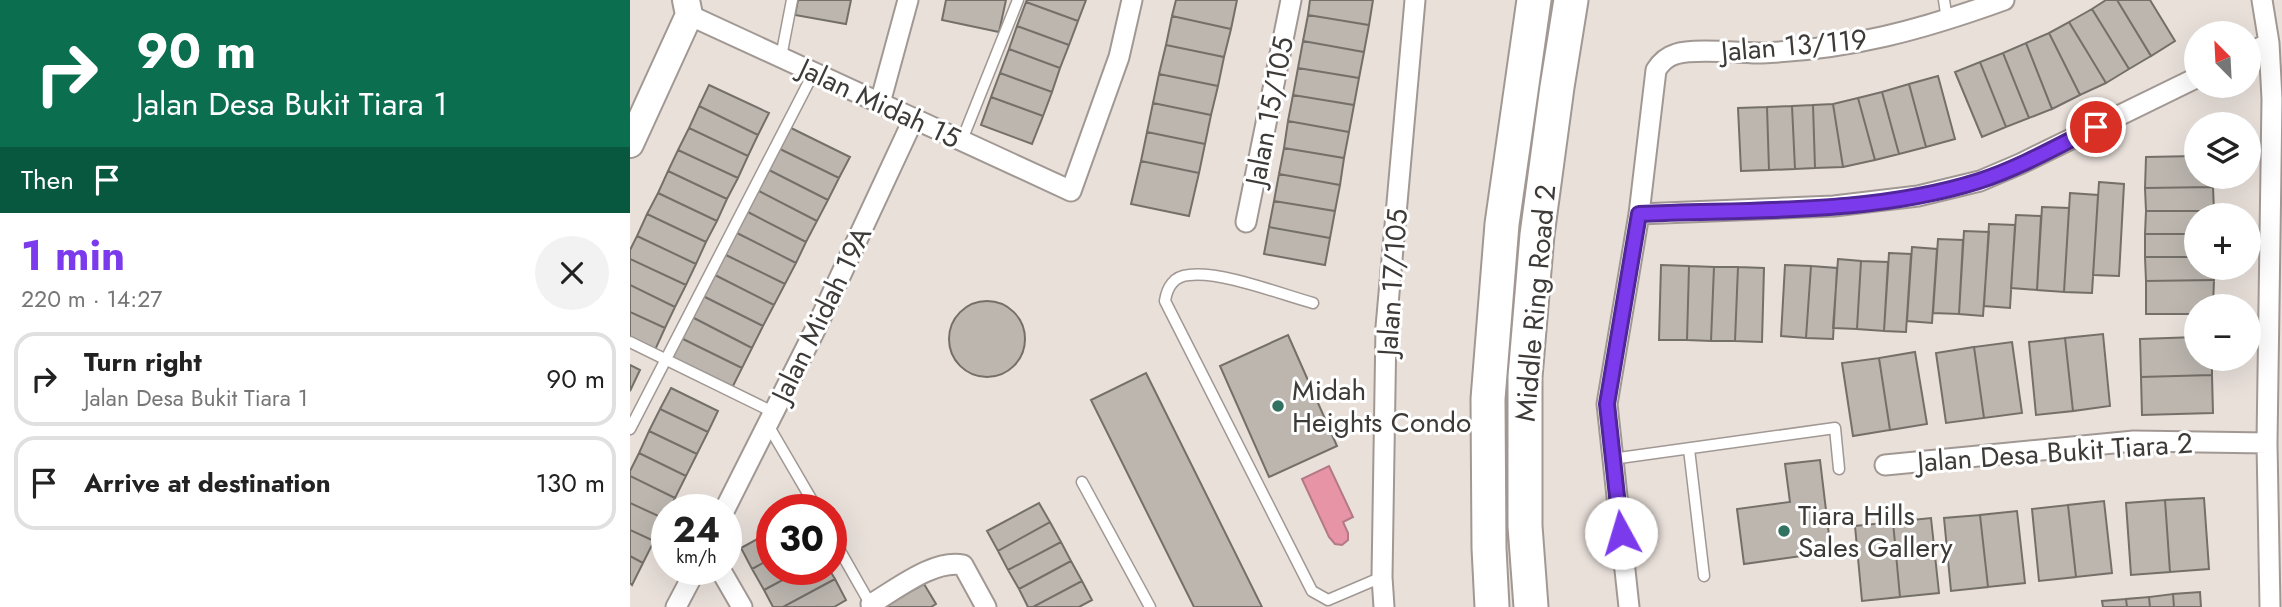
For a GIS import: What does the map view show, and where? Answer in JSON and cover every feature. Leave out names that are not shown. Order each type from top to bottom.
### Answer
[{"type":"highway","name":"Middle Ring Road 2","points":[[1492,607],[1488,398],[1502,224],[1534,0]]},
{"type":"highway","name":"Middle Ring Road 2","points":[[1531,607],[1525,526],[1525,377],[1537,235],[1571,0]]},
{"type":"street","points":[[880,103],[908,0]]},
{"type":"street","name":"Jalan Midah 15","points":[[688,8],[780,57],[1071,191],[1119,57],[1132,0]]},
{"type":"street","name":"Jalan 15/105","points":[[1246,222],[1291,0]]},
{"type":"street","name":"Jalan 17/105","points":[[1384,607],[1381,577],[1387,327],[1415,0]]},
{"type":"street","name":"Jalan 13/119","points":[[1639,214],[1656,70],[1663,60],[1678,53],[1763,52],[1851,45],[1947,21],[2004,0]]},
{"type":"street","points":[[2262,0],[2269,43],[2272,99],[2267,443],[2270,607]]},
{"type":"street","points":[[630,144],[688,8]]},
{"type":"street","points":[[2261,47],[2269,43]]},
{"type":"street","points":[[1629,607],[1607,404],[1639,214],[1834,206],[1918,196],[1980,181],[2184,84]]},
{"type":"street","name":"Jalan Midah 19A","points":[[732,494],[817,326],[914,118]]},
{"type":"street","name":"Jalan Desa Bukit Tiara 2","points":[[1885,465],[2134,441],[2267,443]]},
{"type":"street","points":[[872,606],[939,565],[953,563],[963,565],[986,607]]},
{"type":"street","points":[[676,607],[688,585]]},
{"type":"street","points":[[729,585],[741,607]]},
{"type":"lane","points":[[780,57],[792,0]]},
{"type":"lane","points":[[962,141],[1018,0]]},
{"type":"lane","points":[[1944,0],[1947,21]]},
{"type":"lane","points":[[630,429],[814,72]]},
{"type":"lane","points":[[1313,303],[1214,275],[1187,275],[1174,281],[1167,289],[1165,301],[1312,591],[1328,600],[1381,577]]},
{"type":"lane","points":[[630,342],[770,418],[809,494]]},
{"type":"lane","points":[[1612,459],[1835,428],[1839,469]]},
{"type":"lane","points":[[1689,449],[1704,576]]},
{"type":"lane","points":[[1082,482],[1150,607]]},
{"type":"lane","points":[[847,563],[872,606]]},
{"type":"shaded area","points":[[1329,466],[1353,517],[1343,522],[1348,540],[1342,545],[1335,544],[1329,537],[1302,479]]},
{"type":"building","points":[[798,0],[851,0],[846,24],[795,15]]},
{"type":"building","points":[[946,0],[1006,0],[999,32],[942,20]]},
{"type":"building","points":[[1086,0],[1078,21],[1026,2]]},
{"type":"building","points":[[1176,0],[1237,0],[1231,29],[1172,16]]},
{"type":"building","points":[[1310,0],[1373,0],[1369,25],[1308,15]]},
{"type":"building","points":[[2106,0],[2117,0],[2151,56],[2129,69],[2092,9]]},
{"type":"building","points":[[2117,0],[2150,0],[2175,41],[2151,56]]},
{"type":"building","points":[[1026,2],[1078,21],[1069,45],[1017,26]]},
{"type":"building","points":[[2092,9],[2129,69],[2106,83],[2069,22]]},
{"type":"building","points":[[1308,15],[1369,25],[1364,52],[1303,41]]},
{"type":"building","points":[[1172,16],[1231,29],[1224,57],[1166,45]]},
{"type":"building","points":[[2069,22],[2106,83],[2080,95],[2049,33]]},
{"type":"building","points":[[1017,26],[1069,45],[1060,68],[1009,49]]},
{"type":"building","points":[[2049,33],[2080,95],[2052,109],[2026,43]]},
{"type":"building","points":[[1303,41],[1364,52],[1359,78],[1298,68]]},
{"type":"building","points":[[2026,43],[2052,109],[2029,118],[2003,53]]},
{"type":"building","points":[[1166,45],[1224,57],[1218,86],[1159,74]]},
{"type":"building","points":[[1009,49],[1060,68],[1052,92],[1000,73]]},
{"type":"building","points":[[2003,53],[2029,118],[2006,127],[1980,62]]},
{"type":"building","points":[[1980,62],[2006,127],[1982,137],[1955,72]]},
{"type":"building","points":[[1298,68],[1359,78],[1354,105],[1293,95]]},
{"type":"building","points":[[1000,73],[1052,92],[1043,116],[991,97]]},
{"type":"building","points":[[1159,74],[1218,86],[1211,115],[1153,103]]},
{"type":"building","points":[[1938,76],[1955,139],[1926,147],[1909,84]]},
{"type":"building","points":[[1909,84],[1926,147],[1899,154],[1882,92]]},
{"type":"building","points":[[709,85],[769,113],[758,135],[699,106]]},
{"type":"building","points":[[1882,92],[1899,154],[1875,160],[1858,98]]},
{"type":"building","points":[[1293,95],[1354,105],[1349,132],[1288,121]]},
{"type":"building","points":[[991,97],[1043,116],[1032,144],[981,125]]},
{"type":"building","points":[[1858,98],[1875,160],[1843,167],[1833,104]]},
{"type":"building","points":[[1153,103],[1211,115],[1205,144],[1147,132]]},
{"type":"building","points":[[1833,104],[1843,167],[1815,168],[1813,105]]},
{"type":"building","points":[[1813,105],[1815,168],[1795,169],[1792,106]]},
{"type":"building","points":[[699,106],[758,135],[748,156],[689,128]]},
{"type":"building","points":[[1792,106],[1795,169],[1769,170],[1767,107]]},
{"type":"building","points":[[1767,107],[1769,170],[1741,171],[1738,108]]},
{"type":"building","points":[[1288,121],[1349,132],[1344,158],[1284,148]]},
{"type":"building","points":[[789,127],[850,157],[839,178],[778,148]]},
{"type":"building","points":[[689,128],[748,156],[738,178],[678,150]]},
{"type":"building","points":[[1147,132],[1205,144],[1199,173],[1141,161]]},
{"type":"building","points":[[778,148],[839,178],[828,200],[767,169]]},
{"type":"building","points":[[1284,148],[1344,158],[1340,185],[1279,174]]},
{"type":"building","points":[[678,150],[738,178],[727,199],[668,171]]},
{"type":"building","points":[[2184,156],[2184,187],[2145,188],[2146,157]]},
{"type":"building","points":[[1141,161],[1199,173],[1189,216],[1131,204]]},
{"type":"building","points":[[767,169],[828,200],[817,221],[757,190]]},
{"type":"building","points":[[668,171],[727,199],[717,221],[658,193]]},
{"type":"building","points":[[1279,174],[1340,185],[1335,211],[1274,201]]},
{"type":"building","points":[[2099,182],[2124,184],[2119,276],[2093,275]]},
{"type":"building","points":[[2145,188],[2213,189],[2214,203],[2184,203],[2184,211],[2146,211]]},
{"type":"building","points":[[757,190],[817,221],[806,242],[746,211]]},
{"type":"building","points":[[658,193],[717,221],[706,242],[647,214]]},
{"type":"building","points":[[2070,193],[2098,195],[2092,293],[2064,292]]},
{"type":"building","points":[[1274,201],[1335,211],[1330,238],[1269,227]]},
{"type":"building","points":[[2042,207],[2069,208],[2064,292],[2037,290]]},
{"type":"building","points":[[746,211],[806,242],[796,263],[735,232]]},
{"type":"building","points":[[2146,211],[2184,211],[2184,234],[2145,234]]},
{"type":"building","points":[[647,214],[706,242],[696,264],[637,236]]},
{"type":"building","points":[[2016,215],[2041,216],[2037,290],[2011,288]]},
{"type":"building","points":[[1989,224],[2015,225],[2010,308],[1984,306]]},
{"type":"building","points":[[1269,227],[1330,238],[1325,265],[1264,254]]},
{"type":"building","points":[[1964,231],[1989,232],[1983,316],[1959,314]]},
{"type":"building","points":[[735,232],[796,263],[785,284],[724,254]]},
{"type":"building","points":[[2145,234],[2184,234],[2184,257],[2145,257]]},
{"type":"building","points":[[637,236],[696,264],[686,285],[630,259],[630,250]]},
{"type":"building","points":[[1938,239],[1963,240],[1959,314],[1933,313]]},
{"type":"building","points":[[1912,247],[1937,249],[1932,323],[1907,321]]},
{"type":"building","points":[[1889,253],[1911,254],[1906,332],[1884,331]]},
{"type":"building","points":[[724,254],[785,284],[774,305],[713,274]]},
{"type":"building","points":[[2145,257],[2184,257],[2184,280],[2214,280],[2146,281]]},
{"type":"building","points":[[630,259],[686,285],[675,307],[630,285]]},
{"type":"building","points":[[1838,259],[1861,261],[1857,329],[1833,328]]},
{"type":"building","points":[[1861,261],[1888,262],[1884,331],[1857,329]]},
{"type":"building","points":[[1661,265],[1689,266],[1687,340],[1659,340]]},
{"type":"building","points":[[1785,265],[1811,266],[1806,338],[1781,336]]},
{"type":"building","points":[[1689,266],[1714,267],[1711,341],[1687,340]]},
{"type":"building","points":[[1811,266],[1837,268],[1833,339],[1806,338]]},
{"type":"building","points":[[1714,267],[1738,267],[1735,341],[1711,341]]},
{"type":"building","points":[[1738,267],[1764,268],[1762,342],[1735,341]]},
{"type":"building","points":[[713,274],[774,305],[763,326],[703,296]]},
{"type":"building","points":[[2214,280],[2213,294],[2184,294],[2184,314],[2146,314],[2146,281]]},
{"type":"building","points":[[630,285],[675,307],[665,328],[630,312]]},
{"type":"building","points":[[703,296],[763,326],[752,348],[692,317]]},
{"type":"building","points":[[995,301],[1008,307],[1019,318],[1025,331],[1023,354],[1008,371],[995,377],[979,377],[966,371],[951,354],[949,331],[955,318],[972,303]]},
{"type":"building","points":[[630,312],[665,328],[655,350],[630,338]]},
{"type":"building","points":[[692,317],[752,348],[742,368],[681,338]]},
{"type":"building","points":[[2103,334],[2110,406],[2073,411],[2065,338]]},
{"type":"building","name":"Midah Heights Condo","points":[[1288,335],[1337,446],[1269,477],[1220,366]]},
{"type":"building","points":[[2184,337],[2184,371],[2212,371],[2212,375],[2141,377],[2140,339]]},
{"type":"building","points":[[681,338],[742,368],[731,390],[670,359]]},
{"type":"building","points":[[2065,338],[2073,411],[2036,415],[2029,342]]},
{"type":"building","points":[[2012,342],[2022,413],[1984,418],[1974,347]]},
{"type":"building","points":[[1974,347],[1984,418],[1946,423],[1936,353]]},
{"type":"building","points":[[1915,352],[1927,424],[1890,430],[1879,358]]},
{"type":"building","points":[[1879,358],[1890,430],[1853,436],[1842,363]]},
{"type":"building","points":[[630,365],[640,370],[630,391]]},
{"type":"building","points":[[1146,373],[1262,607],[1194,607],[1091,400]]},
{"type":"building","points":[[2212,375],[2213,413],[2142,415],[2141,377]]},
{"type":"building","points":[[671,388],[718,411],[708,432],[660,409]]},
{"type":"building","points":[[660,409],[708,432],[697,454],[649,431]]},
{"type":"building","points":[[649,431],[697,454],[686,476],[639,453]]},
{"type":"building","points":[[639,453],[686,476],[677,494],[667,494],[630,476]]},
{"type":"building","name":"Tiara Hills Sales Gallery","points":[[1820,460],[1831,552],[1744,564],[1737,509],[1790,502],[1785,464]]},
{"type":"building","points":[[630,476],[667,494],[651,494],[651,513],[630,503]]},
{"type":"building","points":[[2204,498],[2209,569],[2170,572],[2165,500]]},
{"type":"building","points":[[2165,500],[2170,572],[2131,575],[2126,503]]},
{"type":"building","points":[[2104,501],[2112,573],[2076,577],[2068,505]]},
{"type":"building","points":[[630,503],[651,513],[651,540],[630,530]]},
{"type":"building","points":[[1039,503],[1050,522],[998,551],[987,531]]},
{"type":"building","points":[[2068,505],[2076,577],[2039,581],[2032,509]]},
{"type":"building","points":[[2017,511],[2025,583],[1988,587],[1980,515]]},
{"type":"building","points":[[1980,515],[1988,587],[1951,591],[1944,518]]},
{"type":"building","points":[[1931,518],[1939,593],[1900,597],[1893,522]]},
{"type":"building","points":[[1050,522],[1061,542],[1008,570],[998,551]]},
{"type":"building","points":[[1893,522],[1900,597],[1862,601],[1855,526]]},
{"type":"building","points":[[630,530],[651,540],[651,547],[643,563],[630,556]]},
{"type":"building","points":[[756,540],[756,567],[752,569],[742,547]]},
{"type":"building","points":[[1061,542],[1071,561],[1019,589],[1008,570]]},
{"type":"building","points":[[630,556],[643,563],[632,585],[630,583]]},
{"type":"building","points":[[1071,561],[1082,581],[1033,607],[1028,607],[1019,589]]},
{"type":"building","points":[[1082,581],[1092,600],[1079,607],[1033,607]]},
{"type":"building","points":[[924,584],[936,604],[931,607],[882,607]]},
{"type":"building","points":[[773,585],[824,585],[783,607],[773,607],[764,590]]},
{"type":"building","points":[[824,585],[838,585],[846,600],[834,607],[783,607]]},
{"type":"building","points":[[2200,592],[2201,607],[2174,607],[2173,594]]},
{"type":"building","points":[[2173,594],[2174,607],[2150,607],[2149,597]]},
{"type":"building","points":[[2149,597],[2150,607],[2127,607],[2126,599]]},
{"type":"building","points":[[2126,599],[2127,607],[2103,607],[2102,601]]},
{"type":"place","name":"Midah Heights Condo","points":[[1278,406]]},
{"type":"place","name":"Tiara Hills Sales Gallery","points":[[1784,531]]},
{"type":"route","points":[[1621,533],[1607,404],[1639,214],[1834,206],[1918,196],[1980,181],[2096,127]]}]
